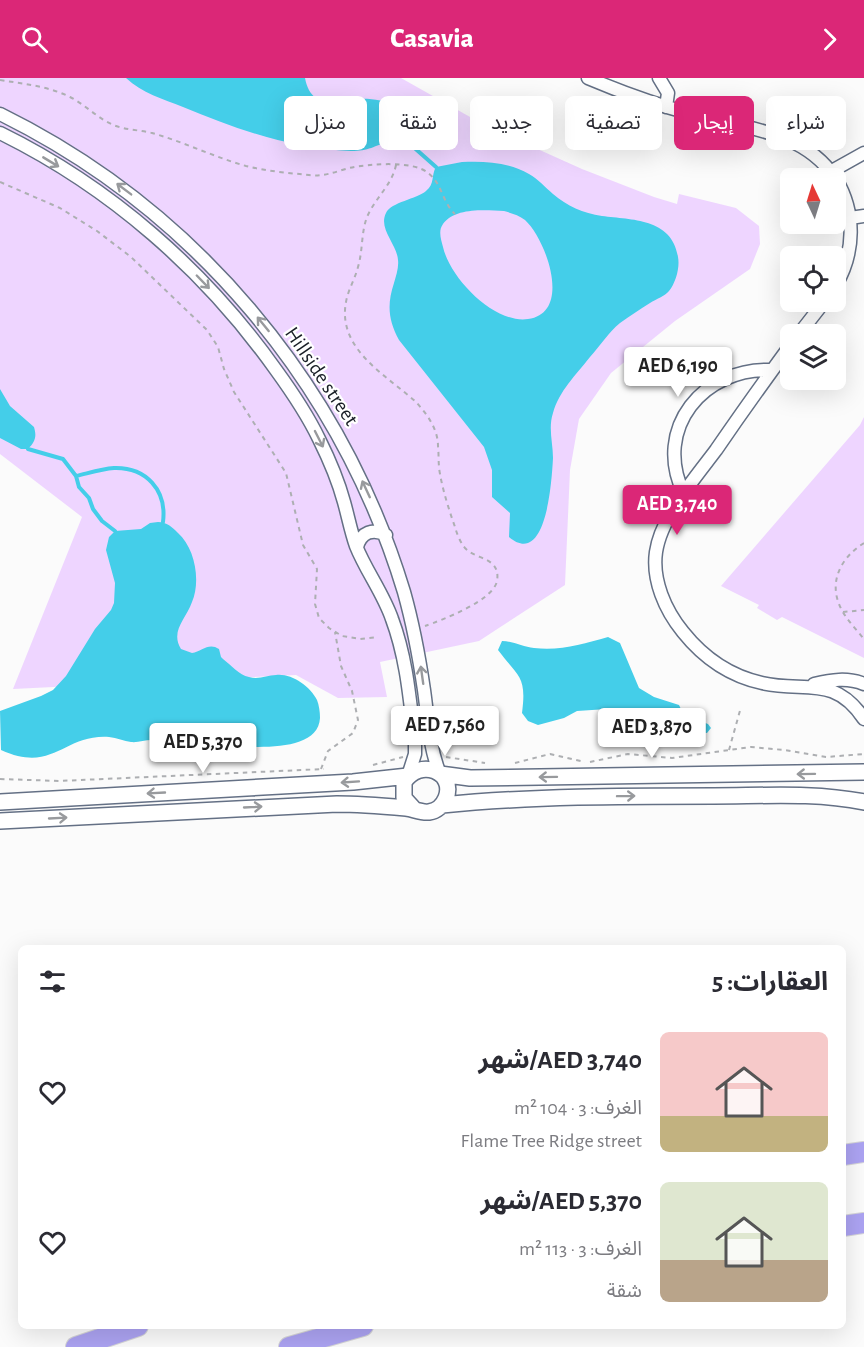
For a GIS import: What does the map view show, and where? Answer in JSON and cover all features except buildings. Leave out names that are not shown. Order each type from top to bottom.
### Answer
[{"type":"highway","points":[[846,1155],[864,1152]]},
{"type":"highway","points":[[846,1226],[864,1223]]},
{"type":"highway","points":[[76,1347],[129,1329]]},
{"type":"highway","points":[[289,1347],[352,1329]]},
{"type":"street","points":[[588,78],[666,107],[782,137],[801,145],[827,168]]},
{"type":"street","points":[[660,78],[668,93],[666,107]]},
{"type":"street","name":"Hillside street","points":[[0,114],[57,145],[122,188],[182,237],[225,280],[282,348],[322,407],[357,470],[386,535],[415,636],[431,741],[440,774]]},
{"type":"street","name":"Hillside street","points":[[0,133],[71,174],[133,218],[189,268],[241,323],[286,384],[318,436],[337,480],[357,547],[392,616],[403,656],[415,754],[408,776]]},
{"type":"street","points":[[844,168],[864,153]]},
{"type":"street","points":[[846,204],[850,218],[850,238],[846,260]]},
{"type":"street","points":[[850,218],[864,216]]},
{"type":"street","points":[[807,324],[816,312]]},
{"type":"street","points":[[780,359],[684,494],[660,536],[655,562],[659,587],[675,621],[700,651],[728,670],[761,683],[777,686],[817,687],[836,693],[852,704],[864,719]]},
{"type":"street","points":[[684,494],[677,480],[674,449],[677,434],[690,408],[708,388],[732,375],[752,370],[772,370]]},
{"type":"street","points":[[357,547],[358,541],[368,532],[380,532],[386,535]]},
{"type":"street","points":[[807,686],[839,679],[849,679],[864,684]]},
{"type":"street","points":[[0,802],[353,782],[408,776],[421,768],[428,768],[440,774],[480,777],[864,772]]},
{"type":"street","points":[[440,774],[447,786],[442,805]]},
{"type":"street","points":[[408,776],[404,783],[404,798],[414,809]]},
{"type":"street","points":[[0,821],[337,804],[370,804],[429,812],[442,805],[526,798],[796,796],[864,802]]},
{"type":"path","points":[[0,80],[35,85],[58,92],[119,127],[151,133],[246,166],[313,176],[357,167],[413,166],[429,173],[437,182],[448,206],[455,214]]},
{"type":"path","points":[[396,165],[392,180],[371,208],[364,227],[358,267],[346,302],[348,330],[361,354],[424,411],[437,438],[440,476],[457,533],[465,548],[493,564],[497,575],[495,586],[488,595],[453,615],[422,627]]},
{"type":"path","points":[[0,182],[60,208],[97,231],[139,264],[213,338],[234,392],[286,473],[303,544],[317,569],[316,611],[324,623],[335,632],[351,638],[378,637]]},
{"type":"path","points":[[864,543],[849,555],[838,572],[836,592],[843,612],[864,639]]},
{"type":"path","points":[[843,612],[864,610]]},
{"type":"path","points":[[321,769],[328,751],[353,733],[357,720],[352,690],[341,666],[335,632]]},
{"type":"path","points":[[729,750],[741,707]]},
{"type":"shaded area","points":[[0,78],[401,78],[433,96],[379,96],[379,150],[458,150],[458,110],[470,117],[470,150],[540,150],[582,169],[677,204],[679,194],[736,208],[759,226],[760,244],[750,269],[675,321],[611,373],[579,419],[570,470],[565,585],[479,641],[380,662],[387,697],[338,698],[296,675],[13,689],[82,517],[0,454]]},
{"type":"shaded area","points":[[864,417],[864,658],[782,617],[777,620],[757,608],[759,605],[721,586],[860,425]]},
{"type":"water","points":[[126,78],[305,78],[314,96],[284,96],[284,141],[223,123],[139,88]]},
{"type":"water","points":[[367,99],[379,100],[379,145],[367,149]]},
{"type":"water","points":[[462,162],[488,162],[513,167],[532,176],[558,198],[582,211],[595,215],[638,220],[659,228],[674,244],[678,257],[677,274],[669,291],[620,323],[559,398],[552,419],[552,468],[545,517],[532,541],[522,544],[509,537],[510,513],[492,497],[492,470],[484,447],[399,340],[391,319],[390,298],[398,263],[397,254],[384,225],[384,219],[393,206],[422,194],[429,188],[436,167]],"holes":[[[504,211],[523,218],[533,229],[541,243],[551,274],[552,290],[549,304],[542,314],[528,319],[515,319],[501,314],[475,296],[454,272],[443,247],[441,229],[448,219],[463,212]]]},
{"type":"water","points":[[0,389],[10,406],[34,427],[35,439],[28,449],[21,449],[0,438]]},
{"type":"water","points":[[158,522],[169,525],[184,539],[195,565],[195,594],[177,636],[181,649],[192,653],[212,646],[219,649],[221,657],[245,676],[256,678],[282,675],[294,678],[310,690],[318,702],[320,718],[316,730],[307,738],[293,744],[277,746],[216,745],[180,748],[155,740],[131,742],[109,737],[80,741],[46,756],[34,758],[1,750],[0,711],[53,690],[66,676],[95,629],[111,610],[114,603],[115,583],[106,550],[109,537],[115,531],[141,529],[150,523]]},
{"type":"water","points":[[608,637],[620,643],[639,688],[654,697],[679,705],[684,715],[708,724],[711,728],[707,733],[685,731],[652,734],[639,729],[607,709],[577,711],[564,718],[538,725],[528,721],[522,713],[522,683],[498,650],[502,641],[553,649]]},
{"type":"waterway","points":[[417,150],[436,167]]},
{"type":"waterway","points":[[28,449],[63,459],[76,476],[114,468],[145,476],[158,491],[162,500],[163,522]]},
{"type":"waterway","points":[[76,476],[79,487],[89,498],[93,509],[102,521],[115,531]]}]
